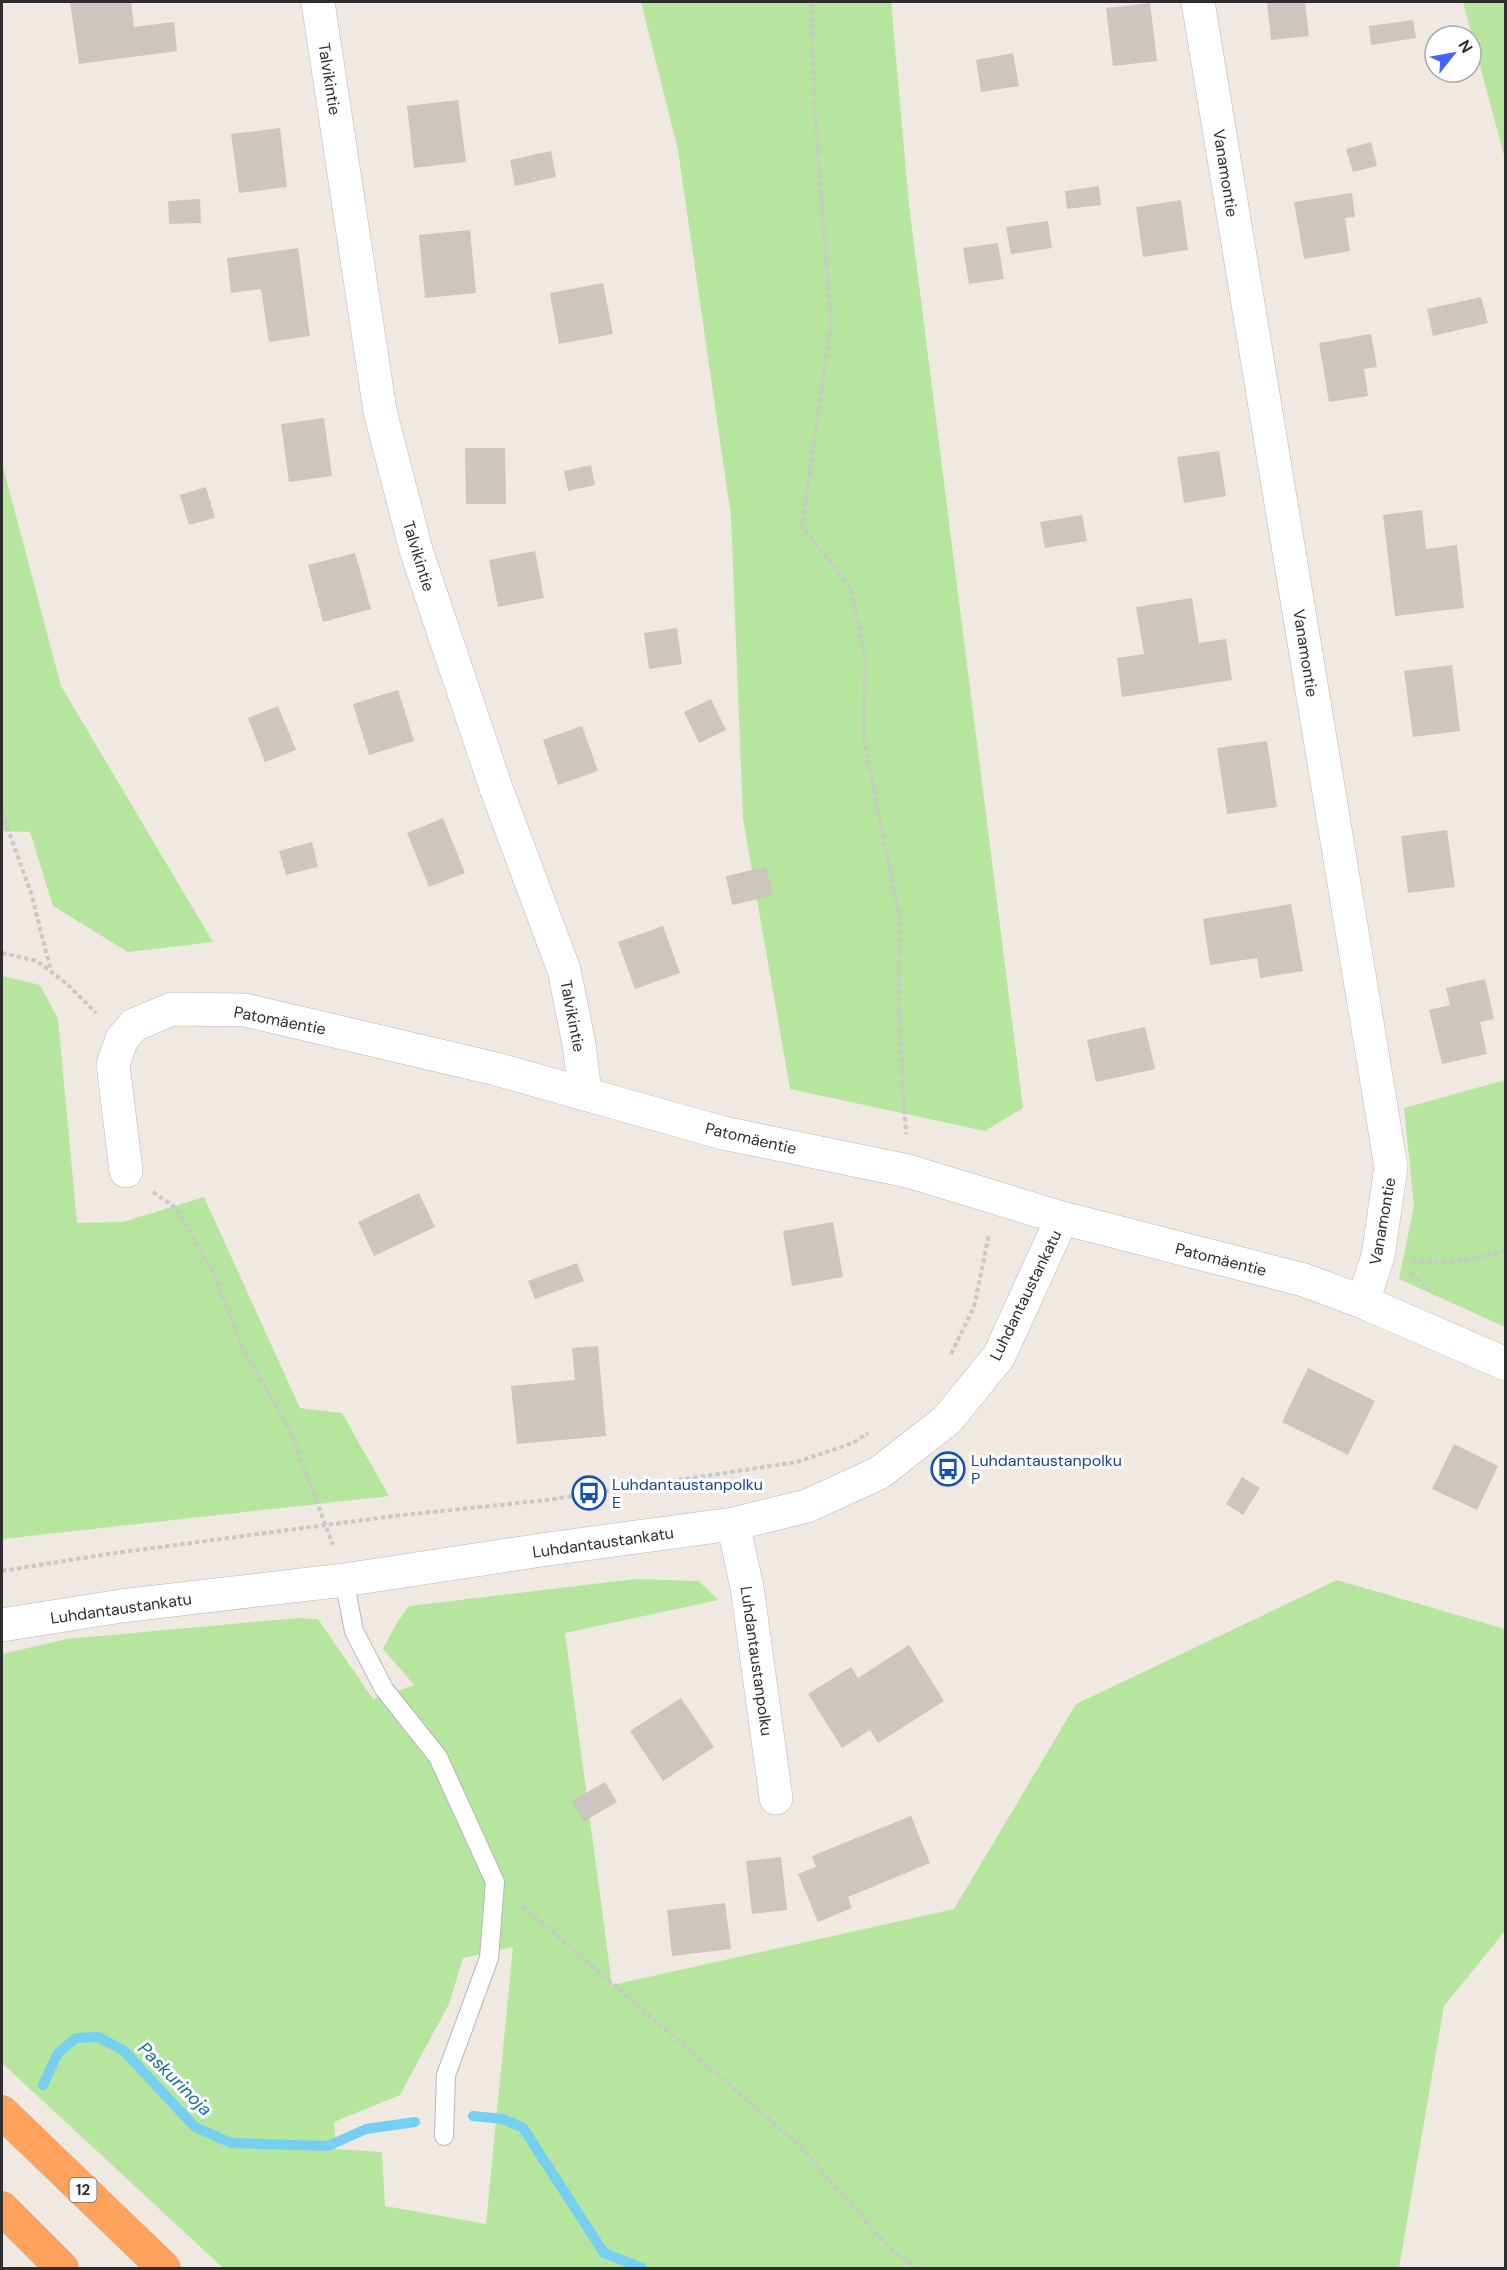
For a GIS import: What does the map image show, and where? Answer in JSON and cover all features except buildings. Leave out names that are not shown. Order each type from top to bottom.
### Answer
[{"type":"highway","name":"12","points":[[2,2112],[164,2268]]},
{"type":"highway","points":[[2,2208],[62,2268]]},
{"type":"street","name":"Talvikintie","points":[[318,2],[380,411],[424,572],[496,788],[564,970],[579,1044],[585,1093]]},
{"type":"street","name":"Vanamontie","points":[[1198,2],[1391,1167],[1378,1256],[1363,1302]]},
{"type":"street","name":"Patomäentie","points":[[122,1039],[134,1024],[172,1008],[245,1010],[496,1069],[723,1133],[908,1171],[1062,1218],[1304,1280],[1363,1302],[1506,1364]]},
{"type":"street","points":[[122,1039],[113,1064],[126,1171]]},
{"type":"street","name":"Luhdantaustankatu","points":[[2,1625],[121,1606],[344,1580],[734,1524],[807,1506],[879,1473],[947,1420],[999,1356],[1062,1218]]},
{"type":"street","name":"Luhdantaustanpolku","points":[[734,1524],[747,1587],[776,1798]]},
{"type":"lane","points":[[344,1580],[354,1631],[384,1689],[438,1757],[495,1882],[489,1958],[446,2075],[444,2136]]},
{"type":"path","points":[[812,2],[814,100],[831,325],[802,525],[851,588],[865,656],[864,739],[899,916],[899,1020],[908,1171]]},
{"type":"path","points":[[2,813],[31,893],[51,971]]},
{"type":"path","points":[[2,953],[37,961],[51,971],[122,1039]]},
{"type":"path","points":[[126,1171],[176,1208],[213,1272],[244,1351],[290,1430],[327,1525],[344,1580]]},
{"type":"path","points":[[947,1364],[974,1307],[996,1197]]},
{"type":"path","points":[[1378,1256],[1441,1264],[1492,1255],[1506,1250]]},
{"type":"path","points":[[2,1571],[120,1552],[327,1525],[547,1500],[797,1462],[852,1443],[870,1431]]},
{"type":"path","points":[[495,1882],[801,2147],[889,2248],[916,2268]]},
{"type":"green space","points":[[641,2],[891,2],[909,205],[1023,1108],[985,1131],[790,1089],[743,819],[731,517],[678,150]]},
{"type":"green space","points":[[1463,2],[1505,2],[1505,159],[1483,77],[1483,24],[1469,24]]},
{"type":"green space","points":[[2,463],[61,686],[213,942],[128,952],[53,906],[30,832],[2,831]]},
{"type":"green space","points":[[2,976],[40,985],[58,1019],[77,1223],[123,1222],[204,1197],[300,1408],[342,1413],[389,1496],[2,1539]]},
{"type":"green space","points":[[1506,1080],[1505,1327],[1399,1279],[1414,1206],[1404,1108]]},
{"type":"green space","points":[[635,1579],[699,1581],[718,1600],[565,1633],[612,1985],[954,1909],[1076,1704],[1337,1580],[1505,1629],[1505,1931],[1444,2006],[1399,2268],[223,2268],[2,2063],[2,1654],[67,1639],[298,1618],[318,1619],[373,1699],[414,1685],[383,1649],[396,1624],[409,1606]],"holes":[[[513,1947],[486,2224],[385,2206],[382,2152],[336,2149],[334,2122],[400,2095],[449,2004],[463,1958]]]},
{"type":"waterway","name":"Paskurinoja","points":[[43,2085],[58,2053],[76,2038],[98,2037],[123,2050],[195,2127],[231,2143],[328,2146],[366,2129],[415,2122]]},
{"type":"waterway","name":"Paskurinoja","points":[[473,2116],[503,2119],[523,2128],[604,2253],[642,2268]]},
{"type":"place","name":"Luhdantaustanpolku P","points":[[948,1469]]},
{"type":"place","name":"Luhdantaustanpolku E","points":[[589,1493]]}]
